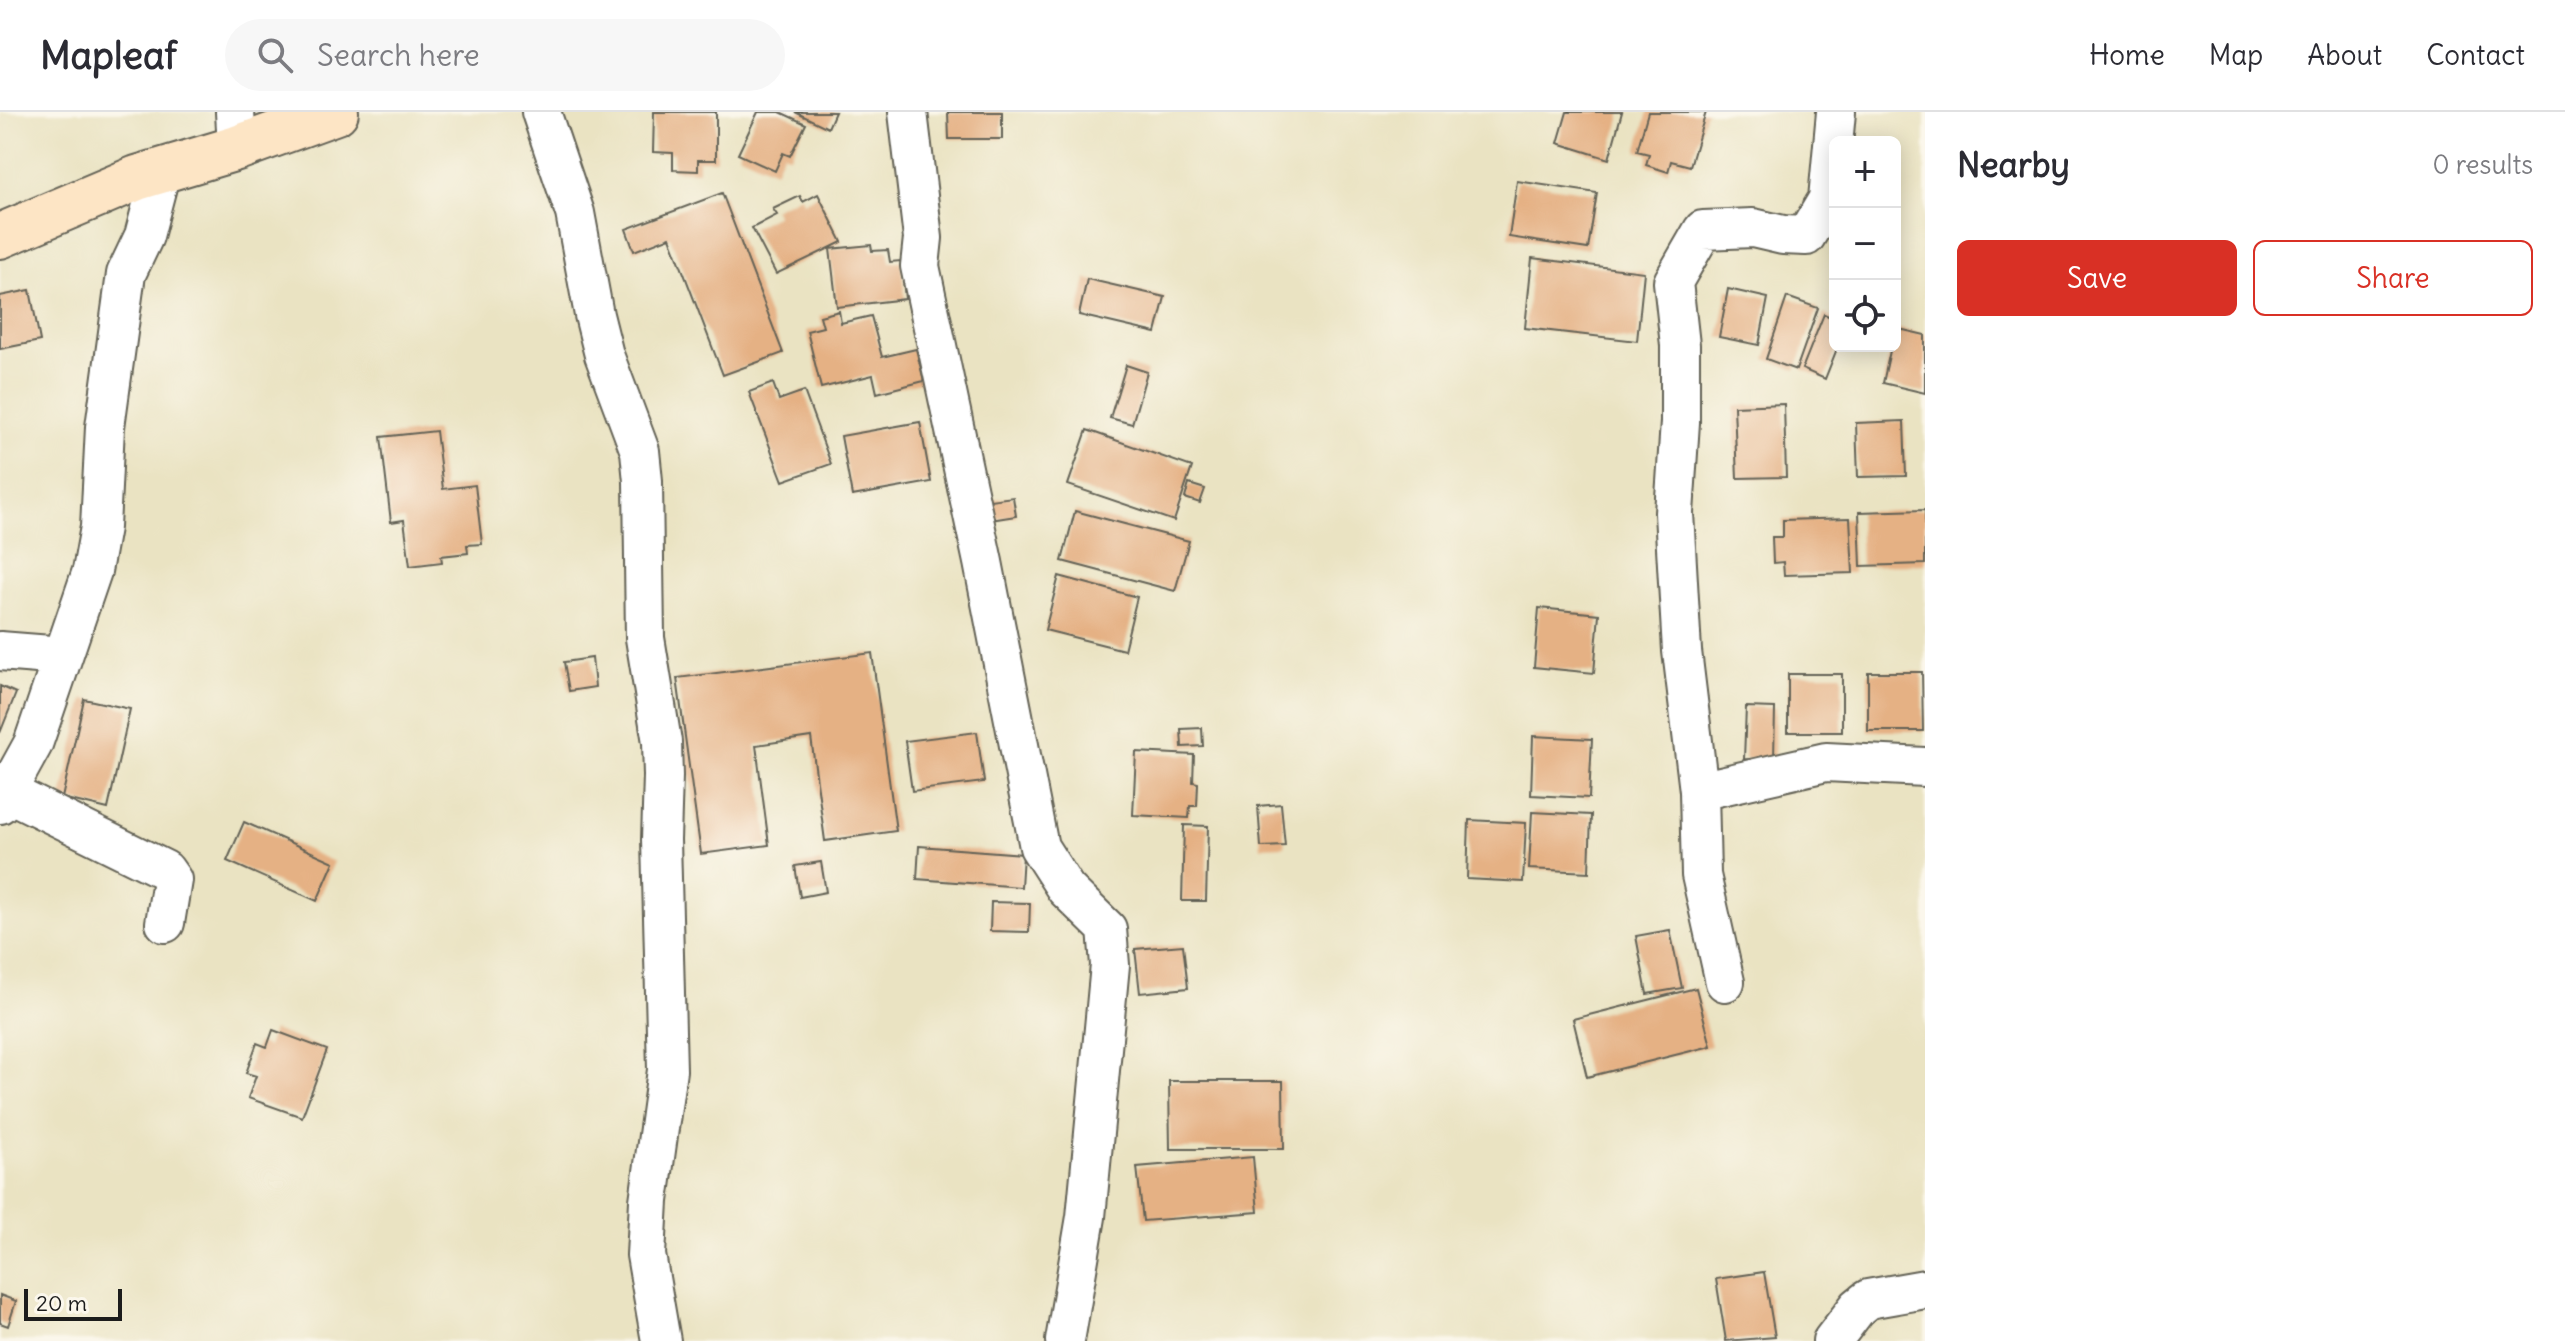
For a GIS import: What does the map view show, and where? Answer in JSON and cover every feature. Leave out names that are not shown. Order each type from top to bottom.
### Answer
[{"type":"street","points":[[0,236],[137,178],[161,171],[236,130],[336,112]]},
{"type":"street","points":[[541,112],[575,213],[604,355],[640,451],[645,638],[661,728],[663,765],[661,840],[667,1070],[649,1201],[646,1255],[661,1341]]},
{"type":"street","points":[[908,112],[923,238],[920,266],[1039,847],[1066,889],[1107,929],[1110,965],[1086,1217],[1065,1341]]},
{"type":"street","points":[[1725,982],[1701,875],[1699,791],[1682,651],[1674,513],[1680,422],[1680,345],[1673,282],[1703,230],[1753,228],[1783,235],[1806,236],[1828,199],[1836,112]]},
{"type":"street","points":[[161,171],[144,236],[126,274],[105,427],[100,527],[92,571],[33,744],[3,798],[165,870],[172,880],[165,923]]},
{"type":"street","points":[[0,651],[63,656]]},
{"type":"street","points":[[1699,791],[1826,762],[1925,767]]},
{"type":"street","points":[[1832,1341],[1868,1299],[1925,1289]]},
{"type":"building","points":[[654,112],[716,112],[716,160],[698,160],[698,171],[673,170],[673,153],[653,152]]},
{"type":"building","points":[[758,112],[780,112],[806,124],[790,156],[783,153],[775,171],[738,154]]},
{"type":"building","points":[[795,112],[835,112],[828,128]]},
{"type":"building","points":[[948,112],[1002,112],[1002,139],[949,139]]},
{"type":"building","points":[[1567,112],[1622,112],[1609,159],[1558,143]]},
{"type":"building","points":[[1648,112],[1706,112],[1690,166],[1671,161],[1668,172],[1646,165],[1649,154],[1637,151]]},
{"type":"building","points":[[1517,181],[1597,193],[1588,249],[1509,237]]},
{"type":"building","points":[[722,193],[783,353],[723,375],[670,237],[634,251],[626,229]]},
{"type":"building","points":[[818,194],[842,242],[776,274],[752,228],[777,215],[773,209],[800,196],[803,202]]},
{"type":"building","points":[[871,245],[872,251],[888,250],[890,262],[901,261],[905,299],[837,307],[830,249]]},
{"type":"building","points":[[1532,258],[1644,272],[1637,341],[1525,328]]},
{"type":"building","points":[[1087,279],[1165,297],[1156,333],[1079,315]]},
{"type":"building","points":[[1728,289],[1768,298],[1759,345],[1719,337]]},
{"type":"building","points":[[30,290],[40,341],[0,349],[0,296]]},
{"type":"building","points":[[1787,297],[1818,308],[1796,370],[1766,359]]},
{"type":"building","points":[[839,311],[841,323],[871,316],[882,357],[916,349],[924,381],[877,393],[873,375],[821,388],[807,331],[823,327],[820,316]]},
{"type":"building","points":[[1824,314],[1829,316],[1829,352],[1836,352],[1825,379],[1802,369]]},
{"type":"building","points":[[1901,329],[1925,335],[1925,393],[1883,383],[1890,352],[1901,352]]},
{"type":"building","points":[[1126,365],[1147,372],[1132,424],[1110,418]]},
{"type":"building","points":[[773,383],[779,400],[804,391],[831,464],[783,481],[749,392]]},
{"type":"building","points":[[1784,404],[1786,477],[1737,478],[1734,406]]},
{"type":"building","points":[[1904,421],[1906,476],[1858,477],[1856,423]]},
{"type":"building","points":[[920,422],[931,482],[852,496],[841,436]]},
{"type":"building","points":[[1087,430],[1192,467],[1174,521],[1068,485]]},
{"type":"building","points":[[436,431],[443,489],[475,485],[482,544],[467,545],[468,553],[441,556],[442,562],[410,566],[404,520],[391,522],[381,437]]},
{"type":"building","points":[[1189,484],[1205,489],[1200,503],[1185,498]]},
{"type":"building","points":[[1013,497],[1016,516],[984,521],[981,501]]},
{"type":"building","points":[[1925,510],[1925,564],[1861,566],[1859,512]]},
{"type":"building","points":[[1075,511],[1189,541],[1175,591],[1062,561]]},
{"type":"building","points":[[1850,518],[1853,573],[1784,575],[1783,562],[1773,563],[1772,537],[1783,537],[1783,520]]},
{"type":"building","points":[[1059,576],[1137,597],[1124,650],[1045,630]]},
{"type":"building","points":[[1539,608],[1599,614],[1594,673],[1534,667]]},
{"type":"building","points":[[872,653],[896,831],[825,841],[811,737],[756,745],[769,845],[701,854],[677,678]]},
{"type":"building","points":[[592,658],[595,687],[569,691],[564,662]]},
{"type":"building","points":[[1868,672],[1922,672],[1923,731],[1868,731]]},
{"type":"building","points":[[1788,674],[1842,674],[1842,732],[1788,732]]},
{"type":"building","points":[[0,686],[16,693],[0,733]]},
{"type":"building","points":[[84,699],[130,709],[108,809],[62,798]]},
{"type":"building","points":[[1746,707],[1775,708],[1774,760],[1744,759]]},
{"type":"building","points":[[1202,728],[1203,746],[1182,747],[1181,729]]},
{"type":"building","points":[[977,732],[984,782],[912,791],[905,741]]},
{"type":"building","points":[[1533,736],[1592,739],[1589,798],[1531,795]]},
{"type":"building","points":[[1136,752],[1194,755],[1193,782],[1198,783],[1197,806],[1190,806],[1189,818],[1133,815]]},
{"type":"building","points":[[1281,804],[1285,846],[1261,847],[1258,806]]},
{"type":"building","points":[[1532,812],[1591,815],[1589,872],[1529,869]]},
{"type":"building","points":[[1469,820],[1526,823],[1523,882],[1467,879]]},
{"type":"building","points":[[244,822],[334,862],[317,901],[227,861]]},
{"type":"building","points":[[1184,825],[1208,826],[1206,901],[1182,901]]},
{"type":"building","points":[[919,846],[1023,854],[1021,887],[917,879]]},
{"type":"building","points":[[821,862],[826,892],[800,897],[795,866]]},
{"type":"building","points":[[991,902],[1030,903],[1029,932],[990,931]]},
{"type":"building","points":[[1670,930],[1682,988],[1647,994],[1636,936]]},
{"type":"building","points":[[1183,945],[1188,988],[1140,993],[1135,949]]},
{"type":"building","points":[[1696,988],[1711,1046],[1587,1077],[1573,1019]]},
{"type":"building","points":[[273,1030],[327,1050],[302,1117],[248,1098],[256,1076],[246,1073],[257,1043],[267,1047]]},
{"type":"building","points":[[1169,1081],[1283,1081],[1284,1149],[1170,1149]]},
{"type":"building","points":[[1253,1157],[1258,1212],[1143,1221],[1137,1167]]},
{"type":"building","points":[[1764,1272],[1775,1337],[1726,1341],[1716,1279]]},
{"type":"building","points":[[0,1295],[16,1301],[8,1326],[0,1323]]}]
